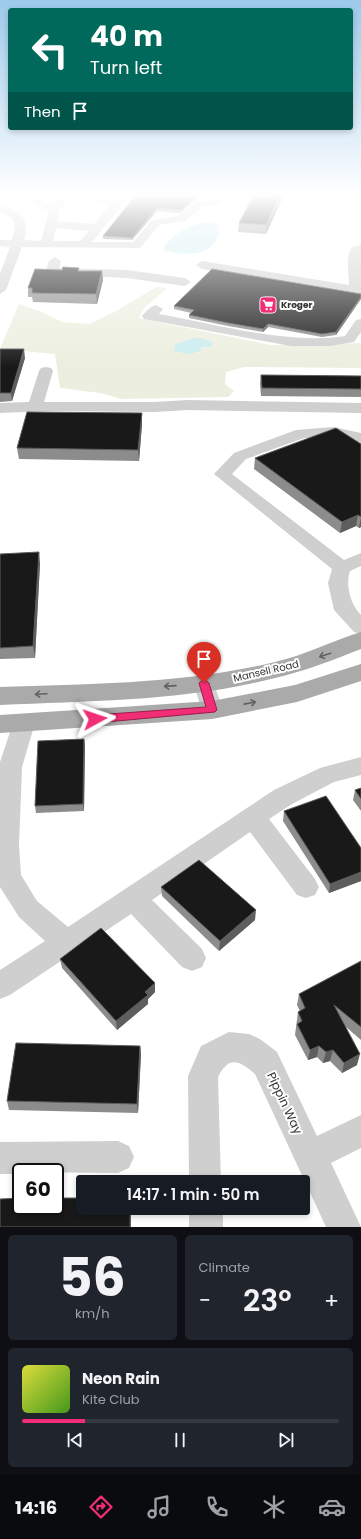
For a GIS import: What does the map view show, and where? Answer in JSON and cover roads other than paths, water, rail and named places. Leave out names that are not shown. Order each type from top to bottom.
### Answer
[{"type":"main road","name":"Mansell Road","points":[[0,696],[204,683],[243,677],[301,663],[361,640]]},
{"type":"main road","points":[[12,723],[212,710],[298,693],[361,672]]},
{"type":"street","points":[[1,286],[5,261],[11,252]]},
{"type":"street","points":[[202,265],[359,290],[354,262],[355,252]]},
{"type":"street","points":[[55,261],[52,271],[127,274],[184,282]]},
{"type":"street","points":[[156,309],[149,316],[291,342],[330,342],[349,339],[361,324]]},
{"type":"street","points":[[35,407],[46,371]]},
{"type":"street","points":[[0,408],[154,407],[188,405],[361,408]]},
{"type":"street","points":[[342,568],[222,474],[240,456],[302,433],[333,432],[361,438]]},
{"type":"street","points":[[361,559],[342,568],[338,575],[336,587],[353,606],[344,610],[361,627]]},
{"type":"street","points":[[204,683],[212,710]]},
{"type":"street","points":[[12,723],[6,846],[8,877],[28,909],[67,943]]},
{"type":"street","points":[[0,986],[133,899],[283,797],[328,774],[361,766]]},
{"type":"street","points":[[253,817],[306,887]]},
{"type":"street","points":[[133,899],[192,958]]},
{"type":"street","name":"Pippin Way","points":[[205,1175],[203,1076],[212,1056],[230,1047],[249,1049],[266,1062],[344,1227]]},
{"type":"street","points":[[311,1156],[361,1131]]},
{"type":"street","points":[[0,1158],[118,1157]]},
{"type":"street","points":[[206,1215],[206,1227]]},
{"type":"water","points":[[171,252],[199,252],[192,254]]},
{"type":"water","points":[[194,338],[201,338],[213,342],[209,347],[202,347],[200,349],[201,351],[189,354],[174,351],[176,344]]},
{"type":"place","name":"Kroger","points":[[268,305]]}]
